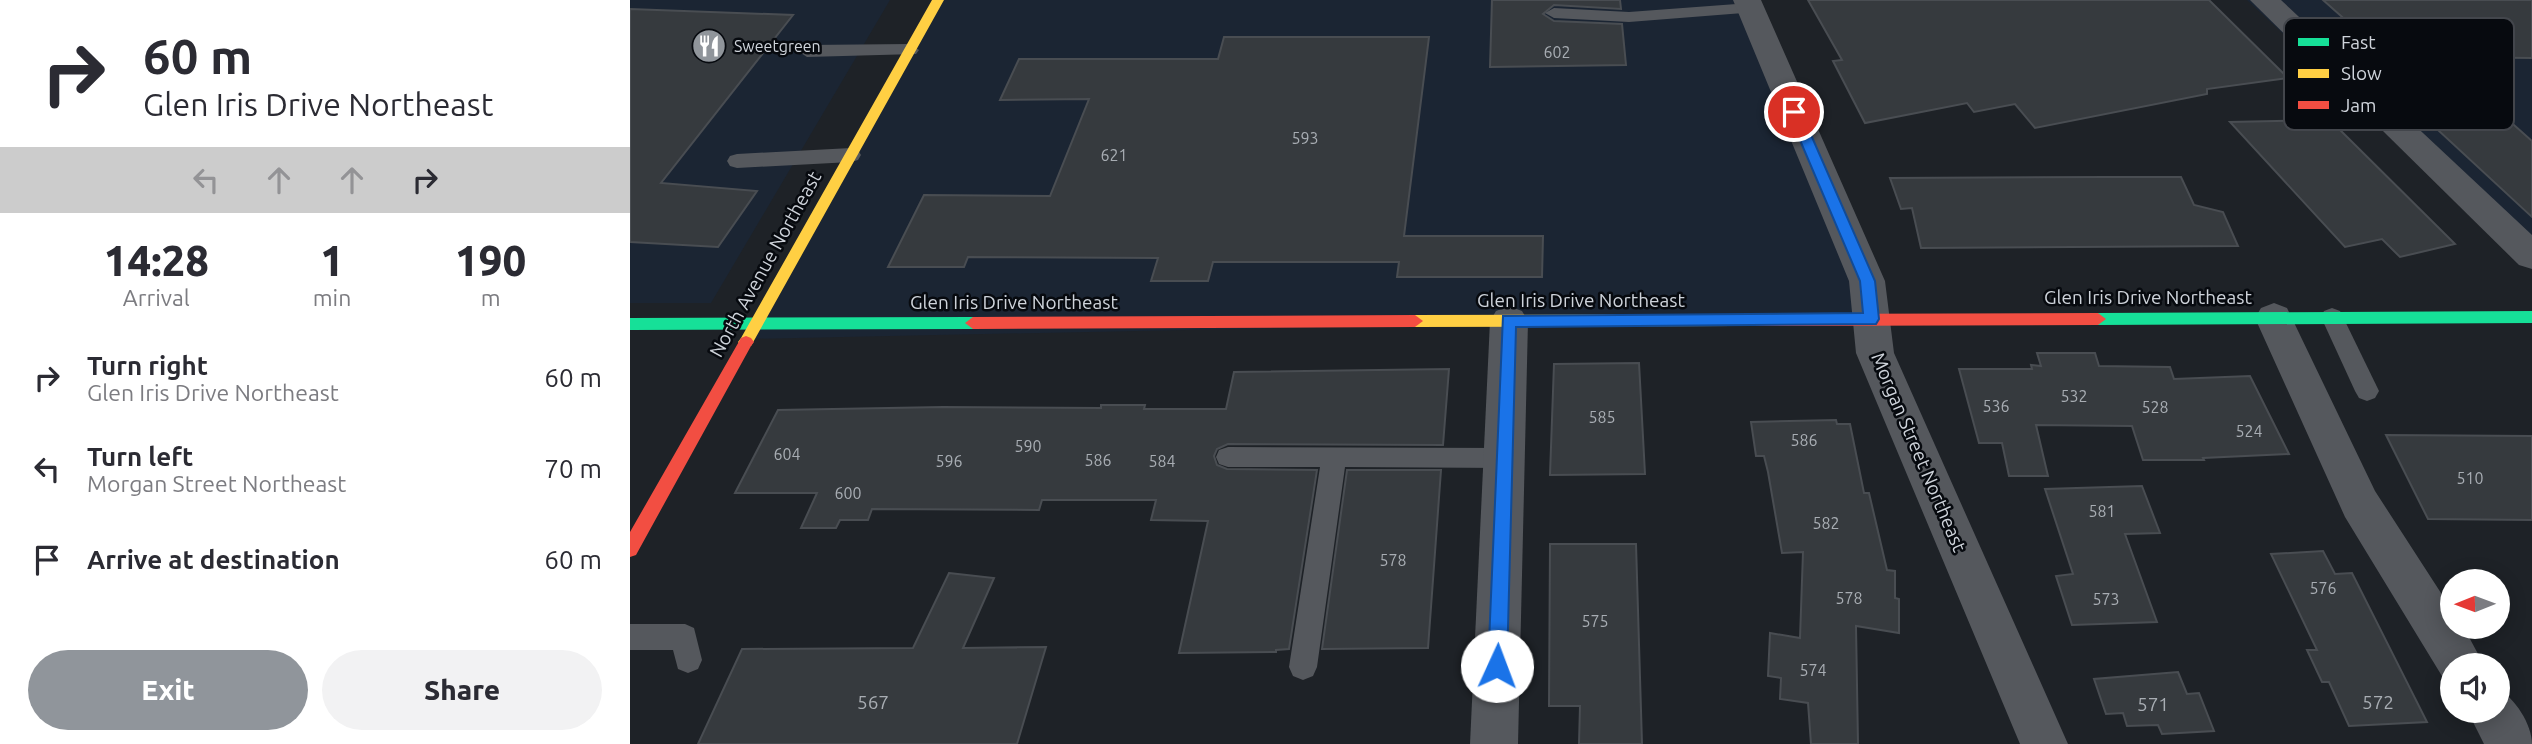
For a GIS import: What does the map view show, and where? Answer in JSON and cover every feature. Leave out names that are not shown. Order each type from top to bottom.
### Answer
[{"type":"street","name":"North Avenue Northeast","points":[[630,549],[938,0]]},
{"type":"street","points":[[2264,0],[2284,19]]},
{"type":"street","name":"Morgan Street Northeast","points":[[1749,4],[1867,281],[1875,353],[2044,744]]},
{"type":"street","points":[[2400,130],[2532,256]]},
{"type":"street","name":"Glen Iris Drive Northeast","points":[[630,324],[2532,317]]},
{"type":"street","points":[[2274,318],[2360,505],[2454,653]]},
{"type":"street","points":[[1494,744],[1509,321]]},
{"type":"street","points":[[2498,723],[2512,744]]},
{"type":"lane","points":[[1554,13],[1629,18],[1749,4]]},
{"type":"lane","points":[[807,51],[911,50]]},
{"type":"lane","points":[[737,161],[851,155]]},
{"type":"lane","points":[[2332,317],[2367,391]]},
{"type":"lane","points":[[1228,457],[1506,458]]},
{"type":"lane","points":[[1304,667],[1334,457]]},
{"type":"lane","points":[[630,637],[687,648]]},
{"type":"shaded area","points":[[630,0],[890,0],[711,303],[630,303]]},
{"type":"shaded area","points":[[937,0],[1750,0],[1867,323],[1522,323],[744,339]]},
{"type":"shaded area","points":[[2247,0],[2532,0],[2532,266],[2386,130],[2514,130],[2514,18],[2284,18],[2284,35]]},
{"type":"building","points":[[1492,0],[1620,0],[1621,9],[1554,5],[1543,14],[1554,21],[1622,24],[1626,65],[1490,67]]},
{"type":"building","points":[[1808,0],[2209,0],[2284,74],[2284,79],[2207,89],[2207,94],[2035,128],[2015,104],[1974,112],[1967,103],[1865,123],[1833,61],[1842,60]]},
{"type":"building","points":[[2323,0],[2532,0],[2532,58],[2514,58],[2514,18],[2343,18]]},
{"type":"building","points":[[630,9],[793,15],[661,183],[757,191],[718,247],[630,242]]},
{"type":"building","points":[[1224,37],[1429,37],[1404,236],[1543,236],[1542,277],[1397,277],[1399,262],[1213,262],[1208,281],[1151,281],[1158,258],[968,257],[964,267],[888,267],[924,195],[1050,196],[1089,99],[1000,100],[1019,59],[1218,59]]},
{"type":"building","points":[[2284,121],[2284,130],[2340,130],[2455,244],[2400,257],[2382,239],[2345,247],[2230,122]]},
{"type":"building","points":[[2514,125],[2532,141],[2532,217],[2438,130],[2514,130]]},
{"type":"building","points":[[2181,177],[2194,205],[2223,212],[2238,246],[1921,248],[1912,208],[1901,209],[1890,178]]},
{"type":"building","points":[[2037,353],[2095,353],[2099,366],[2170,367],[2174,379],[2250,376],[2289,454],[2203,458],[2204,460],[2143,460],[2132,426],[2036,425],[2048,476],[2009,476],[2002,443],[1979,443],[1959,369],[2032,369],[2031,365],[2041,366]]},
{"type":"building","points":[[1639,363],[1645,474],[1550,475],[1554,364]]},
{"type":"building","points":[[1449,369],[1443,445],[1228,444],[1217,449],[1214,456],[1217,465],[1227,469],[1317,470],[1289,649],[1276,652],[1179,653],[1208,521],[1151,520],[1156,500],[1042,500],[1039,510],[872,509],[868,520],[840,520],[836,528],[801,528],[817,493],[735,493],[778,410],[1101,408],[1101,405],[1145,405],[1144,409],[1226,409],[1234,372]]},
{"type":"building","points":[[1836,420],[1837,424],[1850,424],[1864,493],[1869,493],[1887,570],[1895,571],[1895,598],[1899,599],[1899,633],[1856,626],[1858,744],[1811,744],[1808,703],[1780,699],[1781,678],[1768,676],[1770,633],[1800,638],[1803,552],[1782,553],[1768,472],[1764,456],[1756,456],[1751,422]]},
{"type":"building","points":[[2386,435],[2532,436],[2532,520],[2428,519]]},
{"type":"building","points":[[1347,470],[1441,470],[1428,648],[1322,649]]},
{"type":"building","points":[[2142,486],[2160,533],[2125,534],[2157,622],[2072,625],[2056,576],[2073,574],[2045,489]]},
{"type":"building","points":[[1550,544],[1636,544],[1642,744],[1579,744],[1580,706],[1549,706]]},
{"type":"building","points":[[2323,551],[2335,574],[2352,573],[2427,722],[2349,726],[2329,682],[2322,682],[2307,650],[2317,650],[2271,554]]},
{"type":"building","points":[[949,573],[994,578],[963,648],[1046,647],[1017,744],[698,744],[742,649],[913,648]]},
{"type":"building","points":[[2178,672],[2187,694],[2199,693],[2214,731],[2162,734],[2158,725],[2127,726],[2123,713],[2106,714],[2094,679]]},
{"type":"traffic: fast","points":[[2098,319],[2532,317]]},
{"type":"traffic: fast","points":[[630,324],[973,323]]},
{"type":"traffic: slow","points":[[746,342],[938,0]]},
{"type":"traffic: slow","points":[[1415,321],[1735,320]]},
{"type":"traffic: jam","points":[[1735,320],[2098,319]]},
{"type":"traffic: jam","points":[[973,323],[1415,321]]},
{"type":"traffic: jam","points":[[630,549],[746,342]]},
{"type":"place","name":"Sweetgreen","points":[[709,46]]},
{"type":"route","points":[[1497,666],[1509,321],[1871,319],[1867,281],[1794,112]]}]
